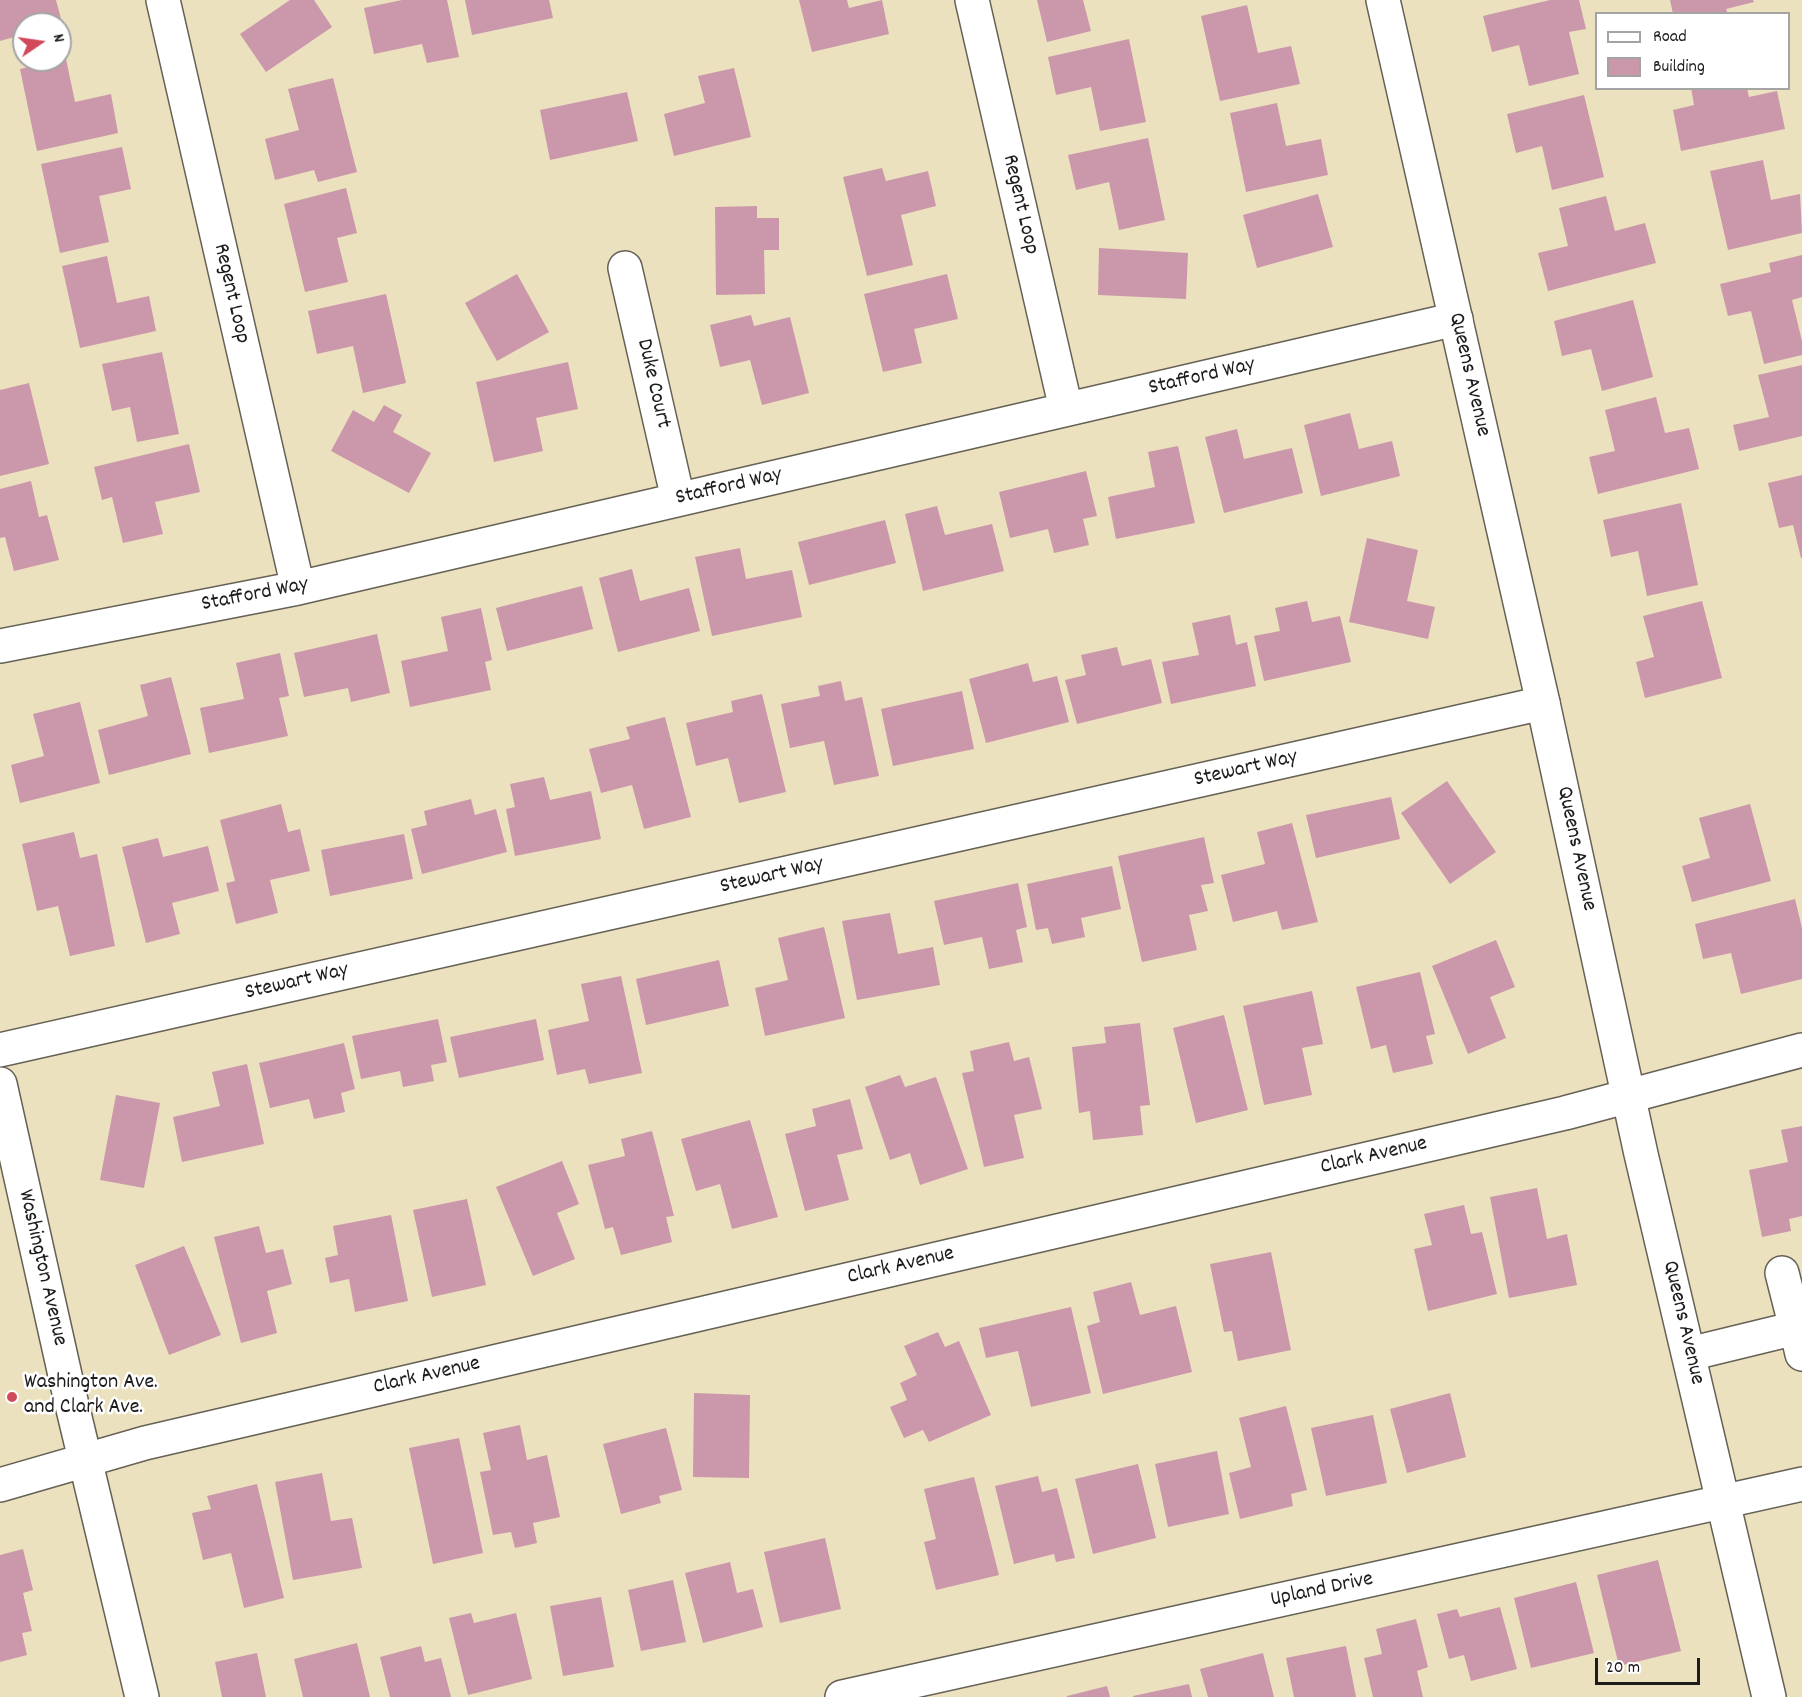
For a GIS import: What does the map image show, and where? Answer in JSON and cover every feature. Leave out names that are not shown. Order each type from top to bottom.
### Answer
[{"type":"street","name":"Regent Loop","points":[[163,0],[298,588]]},
{"type":"street","name":"Regent Loop","points":[[972,0],[1066,409]]},
{"type":"street","name":"Queens Avenue","points":[[1383,0],[1543,703],[1629,1097],[1769,1697]]},
{"type":"street","name":"Duke Court","points":[[625,268],[678,500]]},
{"type":"street","name":"Stafford Way","points":[[0,646],[298,588],[1456,319]]},
{"type":"street","name":"Stewart Way","points":[[0,1050],[1543,703]]},
{"type":"street","name":"Clark Avenue","points":[[0,1485],[145,1443],[1629,1097],[1802,1050]]},
{"type":"street","name":"Washington Avenue","points":[[0,1084],[142,1697]]},
{"type":"street","points":[[1689,1354],[1799,1341],[1782,1273]]},
{"type":"street","name":"Upland Drive","points":[[842,1697],[1802,1484]]},
{"type":"building","points":[[0,0],[56,0],[59,12],[12,12],[12,38],[0,41]]},
{"type":"building","points":[[290,0],[314,0],[332,27],[266,72],[240,34]]},
{"type":"building","points":[[402,0],[447,0],[459,57],[427,63],[422,44],[374,54],[364,8]]},
{"type":"building","points":[[465,0],[549,0],[553,18],[472,35]]},
{"type":"building","points":[[799,0],[847,0],[849,8],[882,0],[889,34],[812,52]]},
{"type":"building","points":[[1037,0],[1083,0],[1091,31],[1047,42]]},
{"type":"building","points":[[1550,0],[1579,0],[1586,29],[1569,32],[1579,74],[1529,86],[1519,45],[1492,52],[1483,16]]},
{"type":"building","points":[[1670,0],[1753,0],[1754,2],[1726,9],[1727,12],[1673,12]]},
{"type":"building","points":[[1247,5],[1258,53],[1291,46],[1300,84],[1220,101],[1201,16]]},
{"type":"building","points":[[1129,39],[1146,122],[1100,131],[1091,87],[1056,95],[1048,57]]},
{"type":"building","points":[[734,68],[751,137],[674,156],[664,114],[705,103],[698,76]]},
{"type":"building","points":[[21,72],[69,72],[75,102],[111,94],[118,133],[37,151]]},
{"type":"building","points":[[333,78],[357,172],[318,182],[314,170],[275,180],[265,139],[299,130],[288,89]]},
{"type":"building","points":[[1691,90],[1747,90],[1749,97],[1777,91],[1785,129],[1681,151],[1673,110],[1694,105]]},
{"type":"building","points":[[627,92],[638,141],[550,160],[540,110]]},
{"type":"building","points":[[1584,95],[1604,177],[1552,190],[1542,146],[1516,153],[1507,114]]},
{"type":"building","points":[[1277,103],[1286,146],[1321,139],[1328,175],[1246,192],[1230,113]]},
{"type":"building","points":[[1148,138],[1165,220],[1119,230],[1109,182],[1076,190],[1068,155]]},
{"type":"building","points":[[122,147],[131,189],[99,196],[109,242],[60,253],[41,164]]},
{"type":"building","points":[[1763,160],[1771,200],[1800,194],[1802,233],[1728,250],[1710,171]]},
{"type":"building","points":[[882,168],[886,181],[928,171],[936,206],[901,215],[913,265],[867,276],[843,177]]},
{"type":"building","points":[[346,188],[357,233],[337,238],[348,282],[305,292],[284,204]]},
{"type":"building","points":[[1318,194],[1333,247],[1257,268],[1243,215]]},
{"type":"building","points":[[1606,196],[1615,231],[1645,223],[1656,263],[1548,291],[1538,253],[1568,246],[1559,208]]},
{"type":"building","points":[[757,206],[757,218],[779,218],[779,250],[764,250],[765,294],[716,295],[715,207]]},
{"type":"building","points":[[1099,248],[1188,253],[1186,299],[1098,295]]},
{"type":"building","points":[[1802,255],[1802,297],[1792,300],[1802,341],[1802,355],[1764,364],[1751,311],[1728,316],[1720,284],[1771,272],[1769,263]]},
{"type":"building","points":[[107,256],[117,303],[149,296],[156,331],[80,348],[62,266]]},
{"type":"building","points":[[517,274],[549,332],[497,361],[465,303]]},
{"type":"building","points":[[947,274],[958,319],[914,329],[922,363],[883,372],[864,294]]},
{"type":"building","points":[[386,294],[406,383],[363,393],[353,346],[317,354],[308,311]]},
{"type":"building","points":[[1633,300],[1653,377],[1602,391],[1591,349],[1562,356],[1554,321]]},
{"type":"building","points":[[751,315],[754,326],[790,317],[809,393],[762,405],[750,360],[720,367],[710,325]]},
{"type":"building","points":[[162,352],[179,434],[137,442],[130,407],[112,411],[102,364]]},
{"type":"building","points":[[568,362],[578,409],[536,418],[543,451],[494,462],[476,382]]},
{"type":"building","points":[[1802,365],[1802,436],[1739,451],[1733,425],[1769,417],[1758,375]]},
{"type":"building","points":[[29,383],[49,464],[0,476],[0,390]]},
{"type":"building","points":[[1656,397],[1665,433],[1689,428],[1699,469],[1598,494],[1589,457],[1615,451],[1605,410]]},
{"type":"building","points":[[384,405],[402,415],[393,432],[431,453],[409,493],[331,451],[353,410],[374,422]]},
{"type":"building","points":[[1350,413],[1359,449],[1392,441],[1400,476],[1321,496],[1304,425]]},
{"type":"building","points":[[1237,429],[1244,459],[1292,448],[1303,493],[1224,513],[1205,437]]},
{"type":"building","points":[[189,444],[200,492],[155,502],[163,534],[123,543],[112,497],[102,500],[94,467]]},
{"type":"building","points":[[1178,446],[1195,523],[1116,539],[1108,497],[1155,487],[1148,452]]},
{"type":"building","points":[[1086,471],[1097,516],[1083,519],[1089,545],[1054,553],[1048,529],[1010,538],[999,492]]},
{"type":"building","points":[[1802,475],[1801,558],[1793,525],[1779,528],[1768,483]]},
{"type":"building","points":[[31,481],[39,517],[47,515],[59,560],[14,571],[5,537],[0,538],[0,489]]},
{"type":"building","points":[[1681,503],[1698,585],[1647,596],[1638,551],[1611,557],[1603,520]]},
{"type":"building","points":[[937,506],[945,535],[992,524],[1004,571],[923,591],[905,514]]},
{"type":"building","points":[[885,520],[896,563],[809,585],[798,542]]},
{"type":"building","points":[[1367,538],[1418,550],[1407,601],[1435,607],[1428,639],[1349,622]]},
{"type":"building","points":[[740,548],[746,579],[792,570],[802,617],[712,636],[695,557]]},
{"type":"building","points":[[632,569],[640,601],[689,588],[700,631],[618,652],[599,578]]},
{"type":"building","points":[[582,586],[593,629],[507,651],[496,608]]},
{"type":"building","points":[[1307,601],[1312,622],[1340,616],[1351,662],[1264,681],[1254,636],[1280,631],[1275,608]]},
{"type":"building","points":[[1702,601],[1722,678],[1645,698],[1636,662],[1654,657],[1643,616]]},
{"type":"building","points":[[481,608],[492,660],[485,662],[491,690],[410,707],[401,661],[448,651],[441,617]]},
{"type":"building","points":[[1230,615],[1236,645],[1247,642],[1256,686],[1171,704],[1162,662],[1199,655],[1192,623]]},
{"type":"building","points":[[377,634],[390,693],[351,702],[348,688],[304,697],[294,653]]},
{"type":"building","points":[[1117,647],[1122,666],[1151,659],[1162,703],[1077,724],[1065,680],[1086,675],[1081,655]]},
{"type":"building","points":[[280,653],[289,696],[279,698],[288,736],[209,753],[200,708],[244,699],[236,663]]},
{"type":"building","points":[[1028,663],[1033,682],[1057,676],[1069,722],[986,743],[969,679]]},
{"type":"building","points":[[171,677],[191,754],[109,775],[98,730],[148,716],[140,685]]},
{"type":"building","points":[[841,681],[845,701],[862,697],[879,776],[834,785],[824,741],[790,748],[781,704],[820,696],[818,686]]},
{"type":"building","points":[[962,691],[974,749],[893,766],[881,709]]},
{"type":"building","points":[[762,694],[786,792],[739,803],[728,758],[696,766],[686,723],[733,712],[731,701]]},
{"type":"building","points":[[80,702],[100,783],[20,803],[11,765],[44,756],[33,714]]},
{"type":"building","points":[[665,717],[691,817],[644,829],[632,785],[601,793],[589,749],[630,739],[626,727]]},
{"type":"building","points":[[544,777],[550,800],[591,791],[601,839],[515,856],[506,809],[515,807],[510,784]]},
{"type":"building","points":[[1447,781],[1496,852],[1450,884],[1401,813]]},
{"type":"building","points":[[1391,797],[1400,839],[1316,858],[1306,815]]},
{"type":"building","points":[[471,799],[475,815],[496,809],[507,852],[422,874],[411,829],[427,825],[424,811]]},
{"type":"building","points":[[281,804],[288,832],[300,829],[310,871],[270,880],[278,913],[236,924],[226,883],[235,881],[220,820]]},
{"type":"building","points":[[1750,804],[1771,881],[1692,902],[1682,866],[1710,858],[1699,818]]},
{"type":"building","points":[[1292,823],[1318,922],[1282,930],[1277,911],[1233,922],[1221,875],[1265,864],[1257,832]]},
{"type":"building","points":[[74,832],[80,858],[97,854],[115,946],[70,956],[58,906],[37,911],[22,844]]},
{"type":"building","points":[[404,834],[413,879],[330,896],[321,850]]},
{"type":"building","points":[[1204,837],[1214,883],[1201,885],[1208,911],[1189,915],[1197,950],[1142,962],[1118,856]]},
{"type":"building","points":[[158,838],[163,857],[208,846],[219,891],[172,903],[180,934],[146,943],[122,847]]},
{"type":"building","points":[[1112,866],[1121,909],[1081,918],[1085,937],[1052,944],[1048,928],[1036,930],[1027,884]]},
{"type":"building","points":[[1018,883],[1027,927],[1016,930],[1023,962],[989,969],[982,937],[944,945],[934,901]]},
{"type":"building","points":[[1795,899],[1802,928],[1802,979],[1741,994],[1731,953],[1703,959],[1695,924]]},
{"type":"building","points":[[890,913],[898,954],[933,947],[940,985],[857,1000],[842,921]]},
{"type":"building","points":[[824,927],[845,1018],[765,1036],[755,988],[788,980],[778,938]]},
{"type":"building","points":[[1496,940],[1515,987],[1490,997],[1506,1038],[1468,1054],[1432,966]]},
{"type":"building","points":[[719,960],[729,1006],[646,1025],[636,979]]},
{"type":"building","points":[[1420,972],[1435,1034],[1426,1036],[1433,1064],[1393,1073],[1386,1045],[1371,1049],[1356,987]]},
{"type":"building","points":[[621,976],[642,1073],[589,1084],[585,1069],[557,1075],[548,1030],[589,1021],[581,984]]},
{"type":"building","points":[[1312,991],[1323,1044],[1302,1048],[1312,1095],[1264,1105],[1243,1006]]},
{"type":"building","points":[[1224,1015],[1248,1110],[1196,1123],[1173,1028]]},
{"type":"building","points":[[438,1019],[447,1062],[431,1065],[434,1081],[403,1087],[400,1071],[361,1079],[352,1036]]},
{"type":"building","points":[[536,1019],[544,1060],[459,1078],[450,1037]]},
{"type":"building","points":[[1140,1023],[1150,1105],[1140,1106],[1143,1135],[1093,1140],[1090,1111],[1079,1113],[1072,1047],[1106,1043],[1104,1027]]},
{"type":"building","points":[[1009,1042],[1014,1061],[1029,1057],[1042,1109],[1014,1115],[1024,1158],[984,1167],[962,1073],[974,1071],[970,1051]]},
{"type":"building","points":[[344,1043],[355,1089],[341,1093],[345,1112],[314,1119],[309,1099],[270,1108],[259,1063]]},
{"type":"building","points":[[247,1064],[264,1144],[182,1162],[173,1117],[220,1106],[212,1072]]},
{"type":"building","points":[[900,1075],[905,1087],[936,1077],[968,1169],[920,1185],[910,1153],[890,1160],[865,1087]]},
{"type":"building","points":[[116,1095],[160,1103],[144,1188],[100,1180]]},
{"type":"building","points":[[850,1099],[863,1149],[837,1155],[849,1200],[805,1211],[785,1134],[816,1126],[812,1109]]},
{"type":"building","points":[[750,1120],[778,1217],[732,1229],[720,1184],[696,1191],[681,1139]]},
{"type":"building","points":[[1802,1126],[1802,1216],[1789,1219],[1791,1231],[1762,1237],[1749,1170],[1788,1162],[1781,1130]]},
{"type":"building","points":[[652,1131],[674,1216],[666,1217],[672,1242],[621,1255],[613,1227],[605,1229],[588,1165],[625,1156],[621,1139]]},
{"type":"building","points":[[562,1161],[579,1204],[557,1213],[575,1259],[533,1276],[496,1187]]},
{"type":"building","points":[[1537,1188],[1547,1239],[1567,1234],[1577,1285],[1509,1298],[1490,1197]]},
{"type":"building","points":[[467,1199],[486,1285],[432,1297],[413,1210]]},
{"type":"building","points":[[1464,1205],[1471,1234],[1482,1232],[1497,1294],[1428,1311],[1414,1249],[1432,1245],[1424,1214]]},
{"type":"building","points":[[391,1215],[408,1301],[355,1312],[349,1279],[330,1283],[325,1258],[338,1255],[333,1226]]},
{"type":"building","points":[[259,1226],[266,1253],[283,1249],[292,1284],[267,1291],[277,1333],[241,1343],[214,1237]]},
{"type":"building","points":[[184,1246],[221,1335],[169,1355],[135,1265]]},
{"type":"building","points":[[1271,1252],[1291,1350],[1238,1361],[1232,1331],[1224,1332],[1210,1264]]},
{"type":"building","points":[[1131,1282],[1140,1315],[1176,1306],[1192,1372],[1103,1394],[1087,1326],[1100,1322],[1093,1292]]},
{"type":"building","points":[[1071,1307],[1091,1393],[1031,1407],[1018,1351],[986,1358],[979,1328]]},
{"type":"building","points":[[938,1332],[945,1347],[959,1341],[991,1415],[929,1442],[923,1430],[904,1438],[890,1407],[907,1400],[900,1383],[917,1375],[904,1346]]},
{"type":"building","points":[[694,1393],[750,1395],[749,1478],[693,1477]]},
{"type":"building","points":[[1450,1393],[1466,1457],[1407,1473],[1390,1409]]},
{"type":"building","points":[[1286,1406],[1307,1490],[1291,1494],[1293,1506],[1240,1519],[1229,1473],[1251,1467],[1239,1418]]},
{"type":"building","points":[[1373,1415],[1387,1483],[1326,1496],[1311,1428]]},
{"type":"building","points":[[520,1425],[527,1460],[547,1455],[560,1517],[533,1523],[537,1543],[515,1548],[511,1532],[493,1535],[480,1472],[491,1470],[483,1433]]},
{"type":"building","points":[[666,1428],[682,1490],[659,1496],[661,1503],[621,1514],[603,1444]]},
{"type":"building","points":[[459,1438],[483,1553],[433,1564],[409,1448]]},
{"type":"building","points":[[1217,1451],[1229,1514],[1168,1527],[1155,1464]]},
{"type":"building","points":[[1138,1464],[1156,1538],[1093,1554],[1075,1479]]},
{"type":"building","points":[[322,1473],[331,1521],[352,1518],[362,1568],[293,1580],[275,1482]]},
{"type":"building","points":[[1038,1476],[1042,1492],[1057,1488],[1075,1558],[1056,1562],[1054,1554],[1014,1564],[995,1486]]},
{"type":"building","points":[[974,1477],[999,1575],[936,1590],[924,1542],[936,1539],[924,1489]]},
{"type":"building","points":[[257,1484],[284,1598],[244,1608],[231,1553],[203,1560],[192,1513],[211,1509],[207,1496]]},
{"type":"building","points":[[825,1538],[841,1609],[780,1623],[764,1552]]},
{"type":"building","points":[[23,1549],[33,1590],[23,1593],[32,1631],[22,1633],[27,1655],[0,1662],[0,1555]]},
{"type":"building","points":[[1658,1560],[1681,1651],[1619,1666],[1597,1575]]},
{"type":"building","points":[[730,1562],[737,1593],[753,1589],[763,1627],[703,1643],[685,1573]]},
{"type":"building","points":[[673,1580],[686,1642],[641,1651],[628,1590]]},
{"type":"building","points":[[1576,1582],[1594,1653],[1531,1668],[1514,1598]]},
{"type":"building","points":[[601,1597],[614,1667],[563,1676],[550,1606]]},
{"type":"building","points":[[1500,1607],[1517,1669],[1471,1681],[1464,1655],[1449,1659],[1437,1614],[1457,1609],[1460,1617]]},
{"type":"building","points":[[471,1613],[474,1623],[516,1613],[532,1679],[468,1695],[449,1618]]},
{"type":"building","points":[[1416,1619],[1428,1667],[1417,1671],[1423,1697],[1373,1697],[1364,1658],[1382,1654],[1376,1629]]},
{"type":"building","points":[[357,1643],[370,1697],[303,1697],[294,1659]]},
{"type":"building","points":[[421,1646],[425,1662],[441,1658],[451,1697],[390,1697],[380,1657]]},
{"type":"building","points":[[1346,1646],[1356,1697],[1294,1697],[1286,1658]]},
{"type":"building","points":[[257,1653],[266,1697],[222,1697],[215,1662]]},
{"type":"building","points":[[1263,1653],[1274,1697],[1208,1697],[1200,1669]]},
{"type":"building","points":[[1189,1684],[1192,1697],[1133,1697],[1133,1696]]},
{"type":"building","points":[[1107,1686],[1110,1697],[1067,1697],[1067,1696]]},
{"type":"place","name":"Washington Ave. and Clark Ave.","points":[[12,1397]]}]
